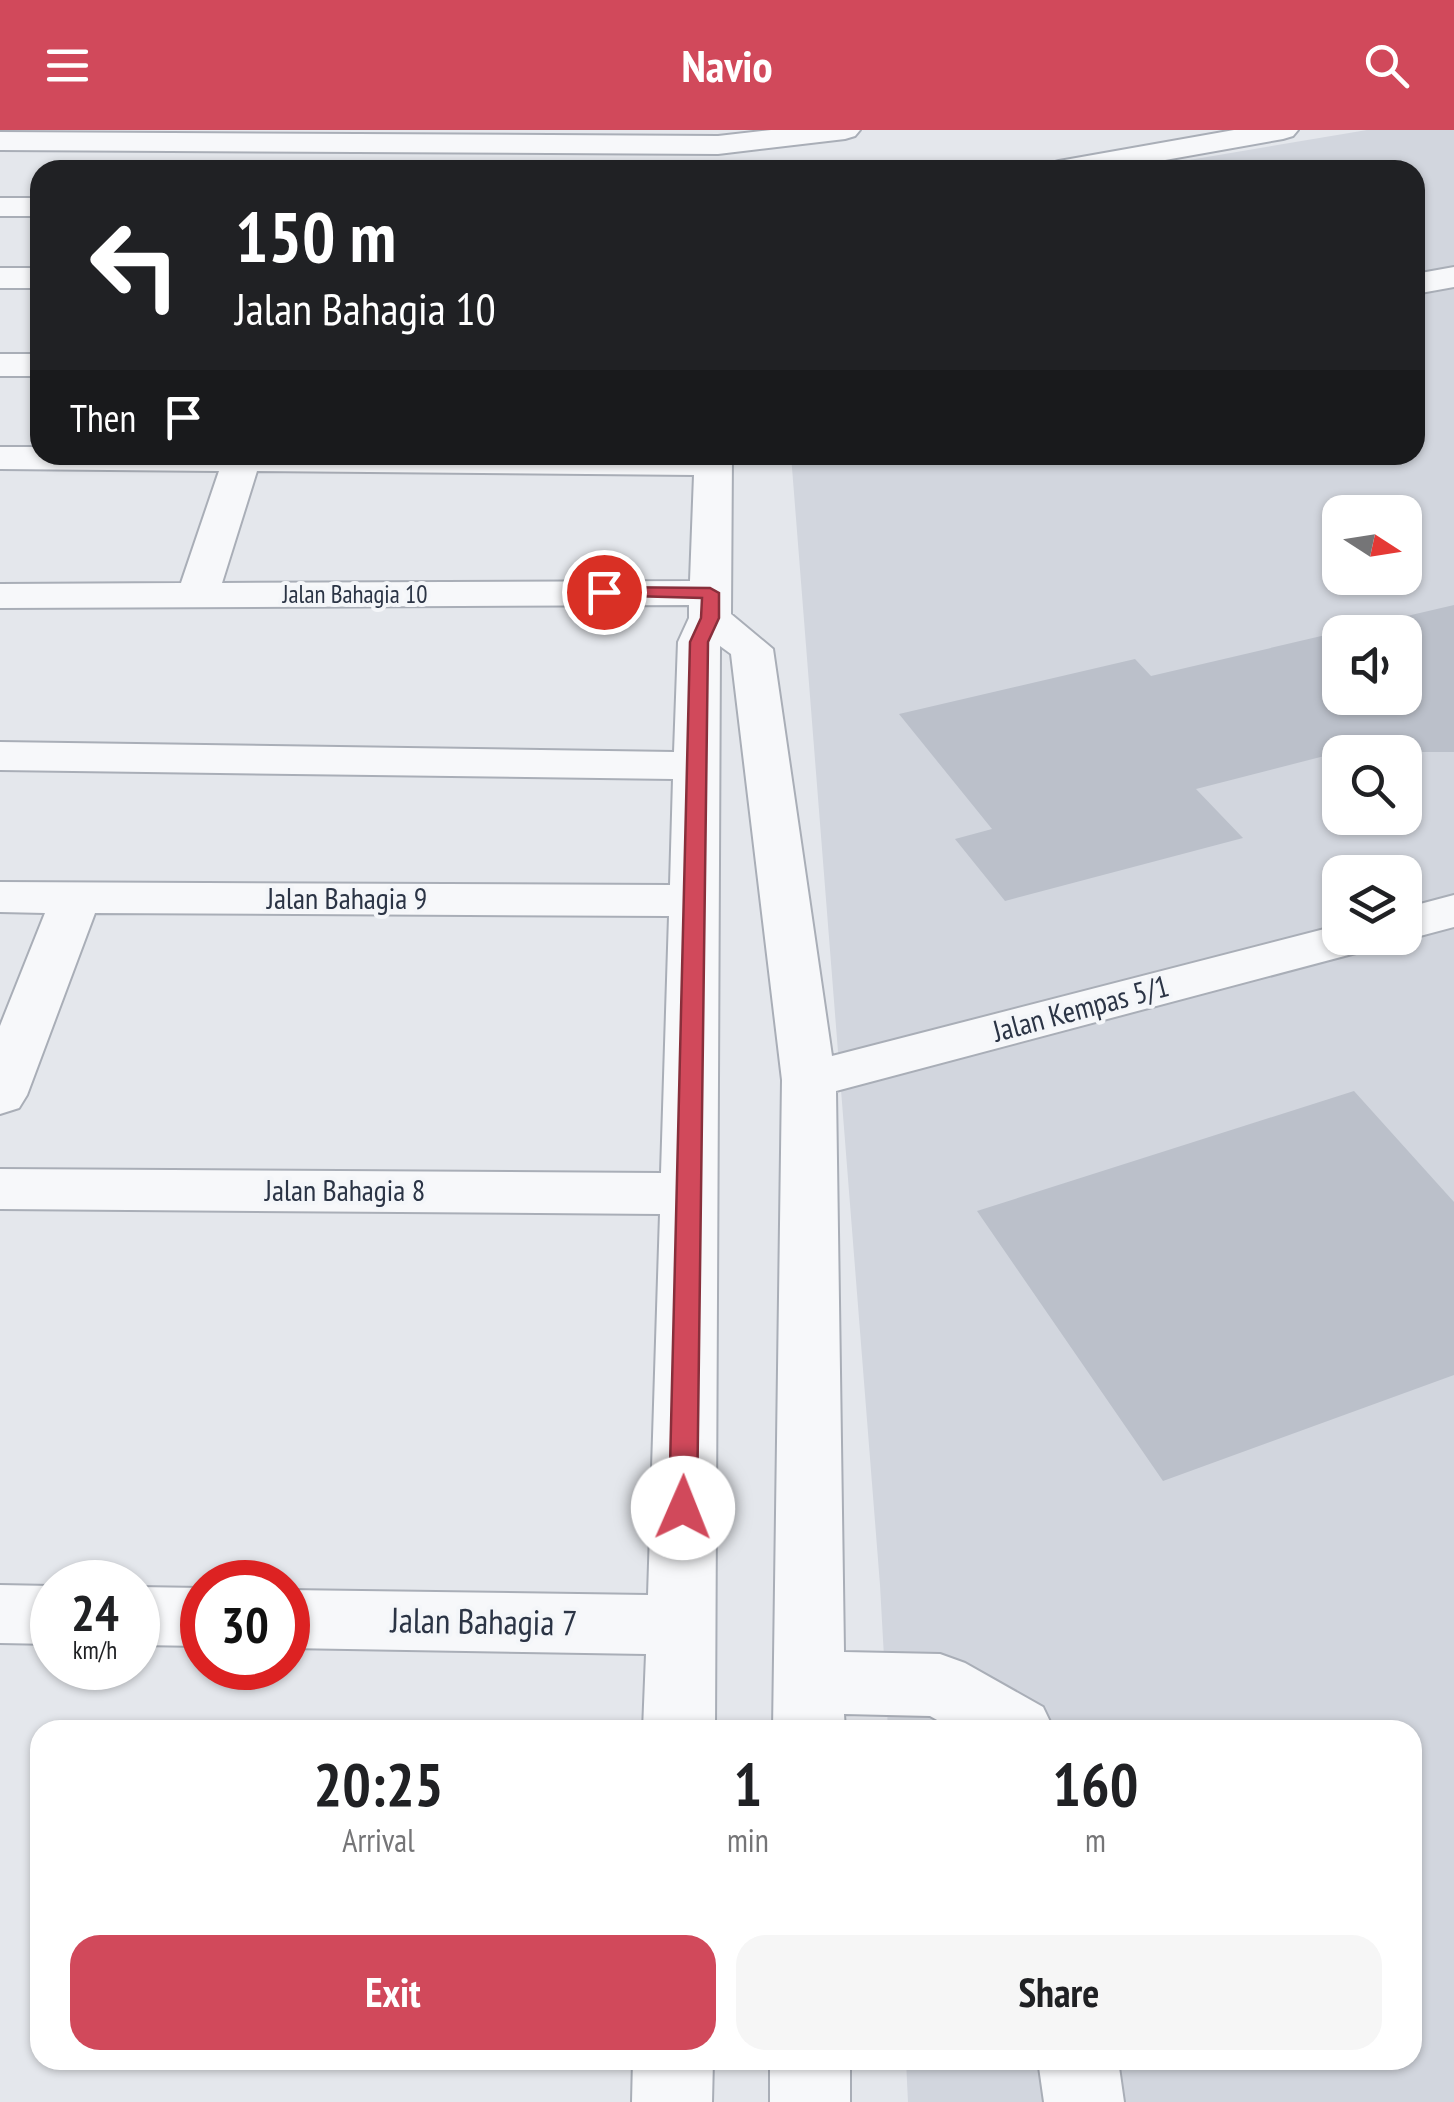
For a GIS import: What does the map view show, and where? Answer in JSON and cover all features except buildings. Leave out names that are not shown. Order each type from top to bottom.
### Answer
[{"type":"street","points":[[0,141],[718,148],[845,130]]},
{"type":"street","points":[[1104,160],[1212,136],[1283,130]]},
{"type":"street","points":[[0,208],[30,208]]},
{"type":"street","points":[[1425,282],[1454,276]]},
{"type":"street","points":[[0,278],[30,278]]},
{"type":"street","points":[[0,365],[30,365]]},
{"type":"street","points":[[0,458],[30,458]]},
{"type":"street","points":[[197,595],[240,465]]},
{"type":"street","points":[[679,1720],[699,642],[710,606],[713,465]]},
{"type":"street","name":"Jalan Bahagia 10","points":[[0,596],[197,595],[710,606]]},
{"type":"street","points":[[710,606],[752,649],[809,1080],[809,1706],[940,1684],[1001,1720]]},
{"type":"street","points":[[0,756],[696,766]]},
{"type":"street","name":"Jalan Bahagia 9","points":[[0,896],[695,901]]},
{"type":"street","points":[[0,1096],[76,897]]},
{"type":"street","points":[[1422,919],[1454,911]]},
{"type":"street","name":"Jalan Kempas 5/1","points":[[809,1080],[1322,946]]},
{"type":"street","name":"Jalan Bahagia 8","points":[[0,1189],[689,1194]]},
{"type":"street","points":[[0,1614],[30,1615]]},
{"type":"street","name":"Jalan Bahagia 7","points":[[310,1619],[680,1626]]},
{"type":"street","points":[[672,2102],[673,2070]]},
{"type":"street","points":[[810,2070],[810,2102]]},
{"type":"street","points":[[1079,2070],[1084,2102]]},
{"type":"shaded area","points":[[1367,130],[1454,130],[1454,2102],[908,2102],[906,2070],[1422,2070],[1422,1720],[887,1720],[792,465],[1425,465],[1425,160],[1189,160]]},
{"type":"route","points":[[604,592],[710,593],[710,618],[699,642],[683,1508]]}]
